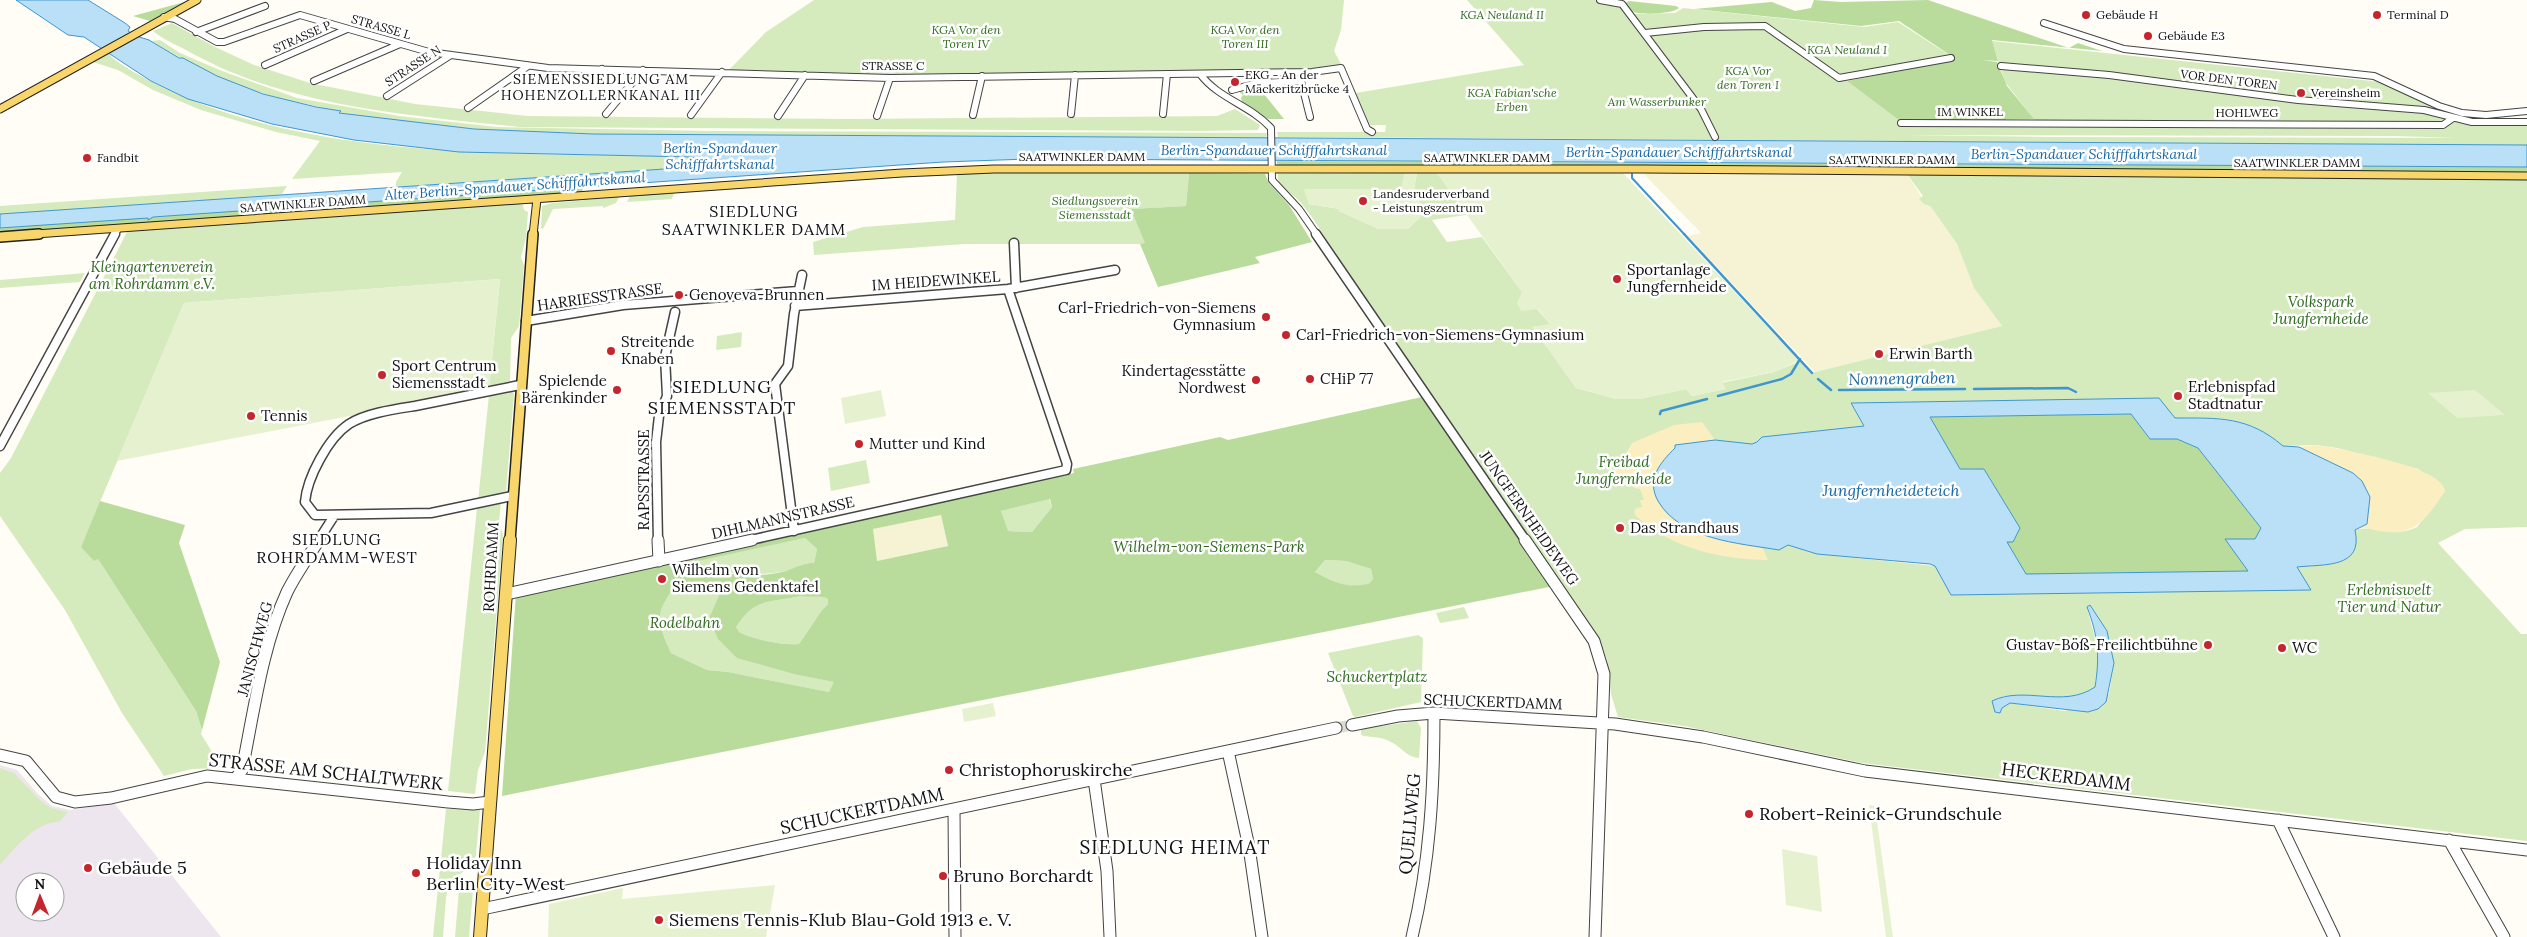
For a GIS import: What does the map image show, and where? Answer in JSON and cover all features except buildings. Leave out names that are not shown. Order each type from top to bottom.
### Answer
[{"type":"main road","points":[[0,109],[197,0]]},
{"type":"main road","name":"SAATWINKLER DAMM","points":[[0,237],[959,170],[1272,168],[1644,169],[2527,176]]},
{"type":"main road","name":"ROHRDAMM","points":[[480,937],[520,385],[537,199]]},
{"type":"street","points":[[1600,0],[1622,4],[1701,109],[1715,137]]},
{"type":"street","points":[[196,32],[265,6]]},
{"type":"street","name":"STRASSE L","points":[[164,17],[175,19],[217,42],[224,42],[300,15],[400,44],[451,54],[528,66],[602,69]]},
{"type":"street","points":[[2044,22],[2116,47],[2374,76],[2401,86],[2437,106],[2462,114],[2485,115],[2527,110]]},
{"type":"street","points":[[1644,33],[1704,27],[1765,26],[1838,78],[1951,58]]},
{"type":"street","name":"STRASSE P","points":[[265,65],[347,29]]},
{"type":"street","points":[[314,81],[400,44]]},
{"type":"street","name":"STRASSE N","points":[[387,96],[451,54]]},
{"type":"street","points":[[468,108],[528,66]]},
{"type":"street","name":"VOR DEN TOREN","points":[[2001,66],[2109,76],[2298,100],[2424,110],[2453,118]]},
{"type":"street","name":"STRASSE C","points":[[602,69],[890,78],[1312,72],[1341,68],[1367,129],[1372,132]]},
{"type":"street","points":[[591,81],[602,69]]},
{"type":"street","points":[[606,114],[644,70]]},
{"type":"street","points":[[691,115],[722,72]]},
{"type":"street","points":[[1163,114],[1167,74]]},
{"type":"street","points":[[1200,74],[1214,92],[1263,119],[1272,128],[1272,168]]},
{"type":"street","points":[[778,116],[805,75]]},
{"type":"street","points":[[1071,114],[1075,75]]},
{"type":"street","points":[[973,115],[982,76]]},
{"type":"street","points":[[877,116],[890,78]]},
{"type":"street","points":[[1214,92],[1232,90],[1239,86],[1257,83],[1301,81],[1310,117]]},
{"type":"street","points":[[1232,90],[1236,94],[1236,104]]},
{"type":"street","points":[[2453,118],[2472,122],[2527,122]]},
{"type":"street","name":"HOHLWEG","points":[[2039,124],[2444,125],[2453,118]]},
{"type":"street","name":"IM WINKEL","points":[[1901,123],[2039,124]]},
{"type":"street","name":"JUNGFERNHEIDEWEG","points":[[1272,168],[1276,186],[1299,209],[1594,641],[1604,674],[1604,723],[1595,937]]},
{"type":"street","points":[[0,446],[94,269],[118,229]]},
{"type":"street","name":"IM HEIDEWINKEL","points":[[1014,243],[1012,288],[1067,464],[1066,470]]},
{"type":"street","points":[[1012,288],[1115,270]]},
{"type":"street","points":[[794,531],[775,384],[788,366],[795,306],[802,274]]},
{"type":"street","name":"IM HEIDEWINKEL","points":[[795,306],[1012,288]]},
{"type":"street","name":"HARRIESSTRASSE","points":[[526,321],[615,306],[676,306],[798,291]]},
{"type":"street","name":"RAPSSTRASSE","points":[[659,561],[655,482],[656,442],[660,416],[667,396],[665,356],[676,306]]},
{"type":"street","points":[[512,496],[431,512],[334,516],[320,516],[310,511],[305,502],[306,491],[318,463],[329,445],[349,424],[382,412],[520,385]]},
{"type":"street","name":"DIHLMANNSTRASSE","points":[[506,594],[1066,470]]},
{"type":"street","name":"JANISCHWEG","points":[[236,778],[242,770],[268,651],[279,613],[291,587],[334,516]]},
{"type":"street","name":"SCHUCKERTDAMM","points":[[1352,725],[1398,716],[1434,713],[1604,723]]},
{"type":"street","name":"QUELLWEG","points":[[1412,937],[1417,919],[1431,810],[1434,713]]},
{"type":"street","name":"HECKERDAMM","points":[[1604,723],[1688,734],[1865,771],[2527,850]]},
{"type":"street","name":"SCHUCKERTDAMM","points":[[482,909],[1336,728]]},
{"type":"street","points":[[1228,751],[1249,847],[1262,937]]},
{"type":"street","name":"STRASSE AM SCHALTWERK","points":[[0,755],[28,762],[51,793],[60,799],[75,802],[96,800],[195,777],[236,778],[448,802],[473,804],[490,802]]},
{"type":"street","points":[[1094,780],[1106,871],[1110,937]]},
{"type":"street","points":[[954,809],[955,937]]},
{"type":"street","points":[[2278,820],[2334,937]]},
{"type":"street","points":[[2449,840],[2504,937]]},
{"type":"shaded area","points":[[1643,173],[1907,174],[1927,206],[1931,207],[1957,244],[1974,288],[2002,326],[1815,372],[1688,236],[1701,233]]},
{"type":"shaded area","points":[[941,515],[948,546],[877,561],[872,529]]},
{"type":"shaded area","points":[[0,765],[17,770],[37,793],[52,806],[71,810],[114,803],[221,937],[0,937]]},
{"type":"green space","name":"KGA Vor den Toren IV","points":[[814,0],[1344,0],[1341,30],[1334,51],[1341,64],[1330,68],[1104,74],[878,75],[727,72],[766,32]]},
{"type":"green space","points":[[1467,0],[1608,0],[1623,2],[1631,14],[1675,13],[1683,8],[1864,27],[1898,22],[1951,56],[1842,77],[1900,121],[2036,122],[2005,82],[1992,41],[2381,82],[2398,88],[2451,114],[2488,120],[2500,126],[2527,126],[2527,145],[1278,137],[1277,132],[1385,132],[1386,125],[1367,125],[1356,93],[1524,65]],"holes":[[[1903,135],[2395,136],[2457,138]]]},
{"type":"green space","points":[[1814,0],[1841,2],[1928,0],[2068,48],[1992,40],[1998,61],[1982,60],[1997,62],[2007,86],[2034,119],[2006,119],[2006,122],[1900,121],[1847,81],[1918,67],[1950,55],[1899,21],[1861,26],[1694,9],[1772,2],[1795,11],[1811,8]]},
{"type":"green space","points":[[188,1],[150,21],[133,16]]},
{"type":"green space","points":[[1629,1],[1676,6],[1679,8],[1664,13],[1638,13],[1627,7],[1625,3]]},
{"type":"green space","points":[[172,23],[213,46],[254,65],[310,83],[415,104],[528,116],[849,119],[1217,116],[1235,109],[1260,125],[1258,130],[1200,131],[519,127],[434,118],[348,105],[264,84],[224,69],[153,31]]},
{"type":"green space","points":[[160,40],[180,53],[222,71],[297,98],[399,116],[496,127],[709,131],[1267,133],[1266,138],[593,134],[474,129],[339,113],[271,96],[205,71],[152,41]]},
{"type":"green space","points":[[2078,43],[2102,51],[2069,48]]},
{"type":"green space","points":[[107,52],[125,67],[164,88],[225,112],[289,130],[355,141],[423,149],[491,153],[692,157],[696,159],[691,165],[679,168],[396,187],[396,182],[402,172],[292,179],[320,141],[276,132],[201,110],[153,90],[118,70],[90,61]]},
{"type":"green space","points":[[1256,84],[1284,119],[1268,119],[1243,105],[1241,98],[1243,95],[1237,90]]},
{"type":"green space","points":[[1277,161],[2527,167],[2527,172],[1598,166],[1277,166]]},
{"type":"green space","name":"Siedlungsverein Siemensstadt","points":[[1035,171],[1189,173],[1186,206],[1132,209],[1146,243],[1140,244],[964,244],[814,255],[813,242],[863,227],[955,220],[957,173]]},
{"type":"green space","points":[[1189,173],[1265,174],[1269,183],[1289,205],[1312,242],[1255,257],[1260,263],[1158,287],[1140,244],[1145,243],[1131,209],[1186,206]]},
{"type":"green space","name":"Volkspark Jungfernheide","points":[[1405,173],[1401,190],[1305,189],[1309,204],[1340,209],[1339,211],[1379,229],[1408,229],[1422,215],[1417,191],[1414,189],[1417,173],[1437,173],[1449,189],[1443,192],[1448,199],[1455,198],[1466,215],[1432,220],[1447,242],[1482,237],[1522,292],[1551,325],[1533,327],[1576,388],[1617,399],[1639,399],[1686,389],[1692,396],[1725,389],[1721,383],[1774,372],[1798,362],[1797,358],[1811,373],[2002,326],[1974,288],[1957,244],[1931,207],[1919,199],[1923,196],[1907,174],[2527,179],[2527,527],[2465,529],[2438,543],[2521,634],[2527,634],[2527,841],[1862,763],[1684,726],[1618,717],[1611,694],[1607,659],[1599,640],[1587,620],[1344,269],[1313,219],[1301,203],[1280,183],[1278,174]],"holes":[[[1851,403],[2232,420],[2258,429],[2283,446],[2316,445],[2337,448],[2418,469],[2445,491],[2417,527],[2401,532],[2370,529],[2355,530],[2356,542],[2353,551],[2347,558],[2329,564],[2296,567],[2311,590],[1935,566],[1817,554],[1801,547],[1788,545],[1715,440],[1752,444],[1762,437],[1864,426]],[[2087,607],[2107,631],[2114,663],[2109,694],[2065,711],[2010,703],[2002,708],[2003,696],[2062,698],[2085,693],[2095,687],[2099,654]]]},
{"type":"green space","name":"Landesruderverband - Leistungszentrum","points":[[1405,173],[1417,173],[1414,189],[1421,190],[1423,199],[1418,199],[1422,215],[1408,229],[1378,229],[1338,211],[1340,209],[1309,204],[1304,189],[1401,190]]},
{"type":"green space","name":"Sportanlage Jungfernheide","points":[[1437,173],[1623,173],[1798,361],[1774,372],[1722,382],[1726,389],[1692,396],[1686,389],[1639,399],[1617,399],[1576,388],[1532,327],[1550,324],[1538,309],[1521,311],[1517,303],[1522,292],[1455,198],[1448,199],[1443,192],[1448,189]]},
{"type":"green space","points":[[287,186],[282,194],[277,195],[0,214],[0,206]]},
{"type":"green space","points":[[584,187],[581,193],[0,234],[0,228]]},
{"type":"green space","points":[[674,193],[672,199],[627,202],[630,196]]},
{"type":"green space","points":[[619,197],[616,203],[603,208],[603,206],[553,209],[543,229],[541,228],[542,206],[552,203]]},
{"type":"green space","name":"Kleingartenverein am Rohrdamm e.V.","points":[[523,205],[524,210],[528,212],[526,237],[521,257],[524,266],[519,326],[511,338],[510,382],[507,385],[489,389],[500,279],[184,303],[81,547],[98,559],[196,711],[202,730],[201,734],[222,768],[192,769],[164,776],[122,713],[65,610],[0,516],[0,473],[11,458],[127,232]]},
{"type":"green space","points":[[85,273],[80,282],[0,288],[0,280]]},
{"type":"green space","name":"Sport Centrum Siemensstadt","points":[[500,279],[489,389],[117,461],[184,303]]},
{"type":"green space","points":[[742,332],[741,347],[716,350],[717,336]]},
{"type":"green space","points":[[881,390],[886,416],[845,424],[841,398]]},
{"type":"green space","points":[[2475,390],[2505,415],[2457,418],[2428,393]]},
{"type":"green space","points":[[509,391],[514,393],[506,492],[503,495],[478,501],[489,395]]},
{"type":"green space","name":"Wilhelm-von-Siemens-Park","points":[[1422,397],[1554,586],[502,796],[516,593],[1074,473],[1073,469],[1220,437],[1228,440]],"holes":[[[1050,499],[1052,507],[1032,532],[1008,531],[1001,511]],[[941,515],[948,546],[877,561],[873,529]],[[805,538],[817,549],[814,563],[771,574],[737,574],[692,569],[698,561]],[[1325,560],[1346,561],[1371,569],[1373,579],[1369,584],[1347,585],[1335,582],[1315,572]],[[679,580],[720,593],[709,618],[718,639],[737,658],[798,675],[834,682],[829,692],[728,672],[707,670],[671,653],[660,622],[660,615],[666,600]],[[801,596],[828,599],[828,604],[799,644],[769,641],[739,632],[736,627],[743,617],[750,610],[764,603]]]},
{"type":"green space","points":[[2131,414],[2150,439],[2177,439],[2198,448],[2261,528],[2255,539],[2225,539],[2249,571],[2026,574],[2007,542],[2020,528],[1984,469],[1960,469],[1929,417]]},
{"type":"green space","points":[[866,460],[870,483],[831,491],[828,468]]},
{"type":"green space","points":[[1049,499],[1052,507],[1032,532],[1007,531],[1001,511]]},
{"type":"green space","points":[[100,501],[185,525],[179,543],[220,662],[202,730],[196,711],[98,559],[94,561],[81,547]]},
{"type":"green space","points":[[501,503],[499,522],[503,535],[485,752],[478,770],[475,794],[448,791],[477,508]]},
{"type":"green space","points":[[805,538],[817,549],[814,563],[785,571],[747,574],[691,569],[698,560]]},
{"type":"green space","points":[[1325,560],[1346,561],[1371,569],[1373,579],[1369,585],[1361,586],[1335,582],[1315,572]]},
{"type":"green space","name":"Rodelbahn","points":[[679,579],[720,593],[709,618],[798,675],[835,682],[829,692],[728,672],[707,670],[671,653],[662,631],[660,615],[666,600]]},
{"type":"green space","points":[[801,596],[825,598],[828,599],[828,604],[799,644],[768,641],[738,632],[736,627],[743,617],[757,606],[772,601]]},
{"type":"green space","points":[[1464,607],[1469,618],[1440,623],[1436,613]]},
{"type":"green space","name":"Schuckertplatz","points":[[1418,635],[1423,638],[1421,702],[1353,716],[1328,653]]},
{"type":"green space","points":[[993,703],[996,716],[964,722],[962,709]]},
{"type":"green space","points":[[1417,721],[1421,728],[1419,758],[1411,756],[1388,740],[1363,736],[1361,734],[1361,730],[1367,728]]},
{"type":"green space","points":[[0,768],[14,773],[41,801],[51,808],[68,812],[59,822],[42,826],[26,837],[0,865]]},
{"type":"green space","points":[[1869,805],[1875,806],[1893,937],[1886,937]]},
{"type":"green space","points":[[446,809],[480,810],[475,865],[451,879],[446,897],[443,937],[433,937]]},
{"type":"green space","points":[[1782,849],[1817,856],[1822,912],[1786,905]]},
{"type":"green space","points":[[474,879],[469,937],[455,937],[459,889],[465,881]]},
{"type":"green space","name":"Siemens Tennis-Klub Blau-Gold 1913 e. V.","points":[[775,885],[766,937],[548,937],[549,904],[623,888],[622,899]]},
{"type":"sand","points":[[1702,422],[1715,440],[1680,445],[1665,458],[1664,510],[1674,519],[1697,532],[1722,540],[1762,547],[1768,560],[1714,554],[1681,544],[1666,537],[1636,516],[1634,512],[1636,508],[1642,507],[1640,500],[1644,500],[1640,489],[1633,486],[1636,486],[1635,481],[1627,481],[1628,485],[1618,483],[1612,463],[1620,463],[1632,443],[1674,425]]},
{"type":"sand","points":[[2316,445],[2388,460],[2410,467],[2428,474],[2440,482],[2445,491],[2422,521],[2407,530],[2388,532],[2361,528],[2367,524],[2362,481],[2353,473],[2299,447]]},
{"type":"water","name":"Berlin-Spandauer Schifffahrtskanal","points":[[16,0],[88,0],[125,23],[130,27],[128,31],[136,36],[149,40],[179,58],[183,58],[217,76],[263,94],[341,111],[339,113],[474,129],[593,134],[2527,145],[2527,167],[1028,159],[943,162],[153,217],[148,220],[148,218],[0,228],[0,214],[679,168],[691,165],[696,159],[692,157],[459,152],[354,140],[272,124],[188,99],[151,81],[84,37],[68,35]]},
{"type":"water","name":"Jungfernheideteich","points":[[2159,398],[2175,418],[2219,419],[2245,424],[2258,429],[2283,446],[2299,447],[2353,473],[2362,481],[2370,497],[2367,524],[2355,530],[2356,543],[2353,552],[2347,558],[2329,564],[2297,567],[2311,590],[1951,595],[1935,566],[1930,564],[1817,554],[1788,545],[1779,550],[1729,542],[1696,532],[1681,524],[1668,514],[1658,501],[1653,486],[1656,472],[1675,448],[1675,445],[1715,440],[1752,444],[1762,437],[1864,426],[1851,403]],"holes":[[[2131,414],[2150,439],[2177,439],[2198,448],[2261,528],[2255,539],[2225,539],[2248,571],[2026,574],[2007,542],[2013,542],[2020,528],[1984,469],[1960,469],[1930,417]]]},
{"type":"water","points":[[2090,605],[2107,631],[2114,663],[2106,702],[2098,709],[2088,712],[2010,703],[2002,708],[2000,713],[1995,712],[1992,701],[2005,697],[2018,695],[2070,696],[2083,693],[2095,687],[2097,646],[2094,627],[2087,607]]},
{"type":"waterway","name":"Nonnengraben","points":[[1632,174],[1632,178],[1685,235]]},
{"type":"waterway","name":"Nonnengraben","points":[[1684,234],[1800,360]]},
{"type":"waterway","points":[[1718,396],[1782,379],[1791,374],[1800,360]]},
{"type":"waterway","name":"Nonnengraben","points":[[1800,360],[1812,373]]},
{"type":"waterway","name":"Nonnengraben","points":[[1818,379],[1831,390]]},
{"type":"waterway","name":"Nonnengraben","points":[[1974,389],[2068,388],[2076,392]]},
{"type":"waterway","name":"Nonnengraben","points":[[1839,390],[1965,389]]},
{"type":"waterway","points":[[1660,414],[1661,411],[1707,399]]},
{"type":"tunnel","points":[[1336,728],[1352,725]]},
{"type":"place","name":"Gebäude H","points":[[2086,15]]},
{"type":"place","name":"Terminal D","points":[[2377,15]]},
{"type":"place","name":"Gebäude E3","points":[[2148,36]]},
{"type":"place","name":"EKG - An der Mäckeritzbrücke 4","points":[[1235,82]]},
{"type":"place","name":"Vereinsheim","points":[[2301,93]]},
{"type":"place","name":"Fandbit","points":[[87,158]]},
{"type":"place","name":"Landesruderverband - Leistungszentrum","points":[[1363,201]]},
{"type":"place","name":"Sportanlage Jungfernheide","points":[[1617,279]]},
{"type":"place","name":"Genoveva-Brunnen","points":[[679,295]]},
{"type":"place","name":"Carl-Friedrich-von-Siemens Gymnasium","points":[[1266,317]]},
{"type":"place","name":"Carl-Friedrich-von-Siemens-Gymnasium","points":[[1286,335]]},
{"type":"place","name":"Streitende Knaben","points":[[611,351]]},
{"type":"place","name":"Erwin Barth","points":[[1879,354]]},
{"type":"place","name":"Sport Centrum Siemensstadt","points":[[382,375]]},
{"type":"place","name":"CHiP 77","points":[[1310,379]]},
{"type":"place","name":"Kindertagesstätte Nordwest","points":[[1256,380]]},
{"type":"place","name":"Spielende Bärenkinder","points":[[617,390]]},
{"type":"place","name":"Erlebnispfad Stadtnatur","points":[[2178,396]]},
{"type":"place","name":"Tennis","points":[[251,416]]},
{"type":"place","name":"Mutter und Kind","points":[[859,444]]},
{"type":"place","name":"Das Strandhaus","points":[[1620,528]]},
{"type":"place","name":"Wilhelm von Siemens Gedenktafel","points":[[662,579]]},
{"type":"place","name":"Gustav-Böß-Freilichtbühne","points":[[2208,645]]},
{"type":"place","name":"WC","points":[[2282,648]]},
{"type":"place","name":"Christophoruskirche","points":[[949,770]]},
{"type":"place","name":"Robert-Reinick-Grundschule","points":[[1749,814]]},
{"type":"place","name":"Gebäude 5","points":[[88,868]]},
{"type":"place","name":"Holiday Inn Berlin City-West","points":[[416,873]]},
{"type":"place","name":"Bruno Borchardt","points":[[943,876]]},
{"type":"place","name":"Siemens Tennis-Klub Blau-Gold 1913 e. V.","points":[[659,920]]},
{"type":"district","name":"SIEMENSSIEDLUNG AM HOHENZOLLERNKANAL III","points":[[601,88]]},
{"type":"district","name":"SIEDLUNG SAATWINKLER DAMM","points":[[754,220]]},
{"type":"district","name":"SIEDLUNG SIEMENSSTADT","points":[[722,397]]},
{"type":"district","name":"SIEDLUNG ROHRDAMM-WEST","points":[[337,548]]},
{"type":"district","name":"SIEDLUNG HEIMAT","points":[[1175,847]]},
{"type":"park label","name":"KGA Neuland II","points":[[1502,15]]},
{"type":"park label","name":"KGA Vor den Toren III","points":[[1245,37]]},
{"type":"park label","name":"KGA Neuland I","points":[[1847,50]]},
{"type":"park label","name":"KGA Vor den Toren I","points":[[1748,78]]},
{"type":"park label","name":"KGA Fabian'sche Erben","points":[[1512,100]]},
{"type":"park label","name":"Am Wasserbunker","points":[[1657,102]]},
{"type":"park label","name":"Freibad Jungfernheide","points":[[1624,470]]},
{"type":"park label","name":"Erlebniswelt Tier und Natur","points":[[2389,598]]},
{"type":"water label","name":"Alter Berlin-Spandauer Schifffahrtskanal","points":[[515,186]]}]
